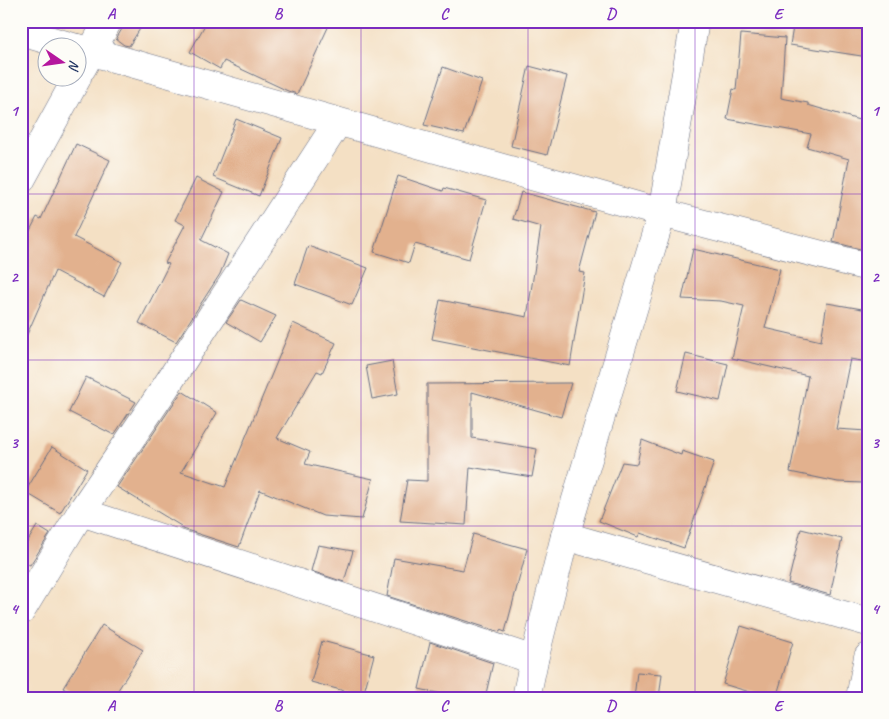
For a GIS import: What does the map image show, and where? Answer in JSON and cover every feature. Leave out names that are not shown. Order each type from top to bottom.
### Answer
[{"type":"street","points":[[88,42],[108,21]]},
{"type":"street","points":[[526,698],[565,536],[662,213],[695,21]]},
{"type":"street","points":[[21,32],[42,38]]},
{"type":"street","points":[[88,51],[662,213],[868,267]]},
{"type":"street","points":[[21,180],[71,88]]},
{"type":"street","points":[[21,611],[81,512],[169,383],[338,122]]},
{"type":"street","points":[[81,512],[534,660]]},
{"type":"street","points":[[565,536],[868,622]]},
{"type":"street","points":[[860,698],[868,657]]},
{"type":"building","points":[[124,21],[145,21],[129,46],[116,39]]},
{"type":"building","points":[[207,21],[331,21],[297,94],[224,61],[220,69],[190,52]]},
{"type":"building","points":[[794,21],[857,21],[868,23],[868,57],[790,45]]},
{"type":"building","points":[[741,34],[785,38],[781,98],[808,103],[808,105],[868,121],[868,251],[833,242],[849,159],[807,147],[811,134],[727,119],[733,89],[736,90]]},
{"type":"building","points":[[529,66],[567,76],[547,155],[511,146]]},
{"type":"building","points":[[443,67],[482,81],[464,134],[424,125]]},
{"type":"building","points":[[236,119],[282,138],[259,196],[213,177]]},
{"type":"building","points":[[76,144],[110,160],[74,237],[122,262],[104,297],[55,271],[21,348],[21,248],[37,217],[41,219]]},
{"type":"building","points":[[398,176],[443,191],[444,188],[486,200],[469,259],[415,244],[409,263],[374,252]]},
{"type":"building","points":[[196,178],[224,192],[201,240],[228,254],[220,274],[176,342],[139,323],[169,264],[165,263],[185,225],[175,220]]},
{"type":"building","points":[[521,192],[595,212],[579,272],[585,273],[570,366],[432,339],[440,300],[527,317],[541,227],[513,219]]},
{"type":"building","points":[[308,246],[368,268],[352,305],[295,284]]},
{"type":"building","points":[[693,249],[780,269],[765,328],[821,341],[827,303],[868,310],[868,362],[850,359],[836,429],[867,431],[863,483],[838,482],[790,472],[808,376],[732,358],[744,306],[721,301],[682,299]]},
{"type":"building","points":[[241,300],[276,316],[260,342],[226,322]]},
{"type":"building","points":[[293,323],[336,343],[322,373],[317,371],[277,438],[310,452],[305,464],[373,479],[362,519],[323,516],[260,490],[239,547],[180,528],[181,526],[117,487],[182,391],[217,413],[181,472],[225,487]]},
{"type":"building","points":[[686,354],[728,364],[720,401],[677,391]]},
{"type":"building","points":[[392,361],[398,394],[372,399],[366,366]]},
{"type":"building","points":[[86,377],[136,402],[114,435],[69,412]]},
{"type":"building","points":[[571,383],[561,417],[472,392],[472,438],[537,449],[532,477],[470,467],[466,525],[400,521],[407,480],[427,481],[427,384]]},
{"type":"building","points":[[642,440],[681,455],[682,451],[714,462],[684,548],[640,533],[638,537],[599,521],[622,462],[637,464]]},
{"type":"building","points":[[52,447],[87,469],[60,513],[25,492]]},
{"type":"building","points":[[37,526],[50,534],[30,565],[21,560],[21,552]]},
{"type":"building","points":[[801,529],[842,539],[830,595],[788,583]]},
{"type":"building","points":[[473,534],[527,549],[505,632],[387,596],[394,558],[463,570]]},
{"type":"building","points":[[318,545],[353,551],[344,582],[311,571]]},
{"type":"building","points":[[102,625],[143,650],[113,698],[79,698],[63,688]]},
{"type":"building","points":[[741,626],[793,642],[776,698],[770,698],[723,684]]},
{"type":"building","points":[[322,641],[374,655],[363,696],[311,682]]},
{"type":"building","points":[[430,642],[493,663],[485,698],[460,698],[419,689]]},
{"type":"building","points":[[637,672],[662,674],[659,698],[634,698]]}]
